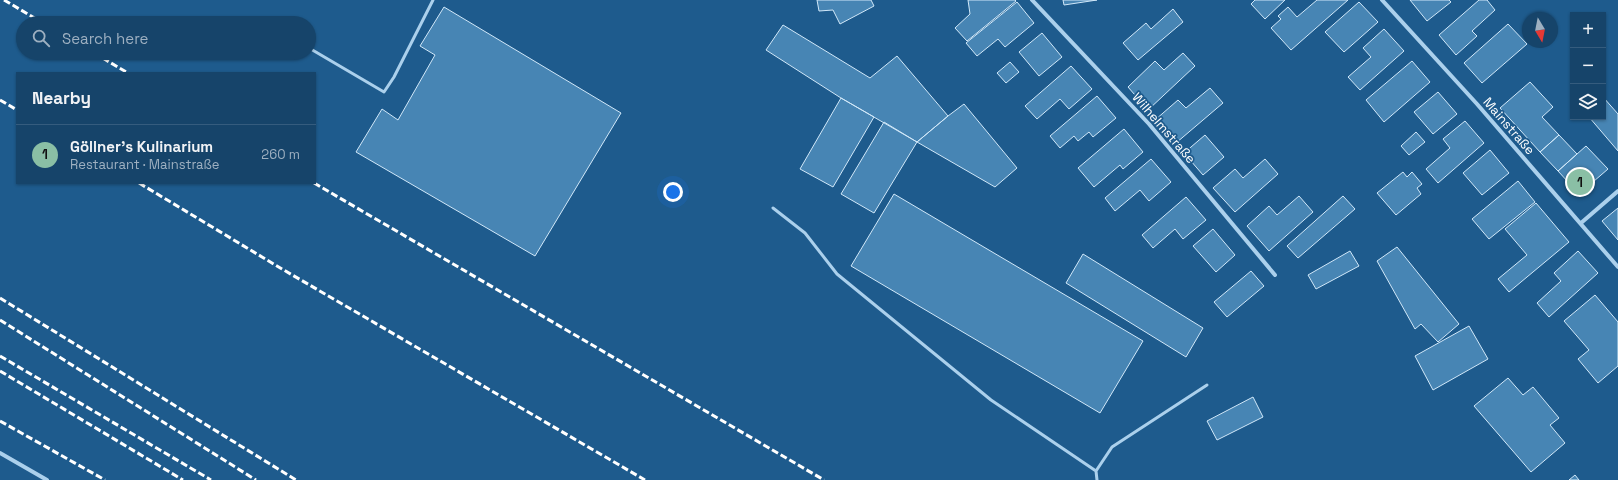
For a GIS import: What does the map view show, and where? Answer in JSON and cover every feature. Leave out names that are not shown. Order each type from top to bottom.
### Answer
[{"type":"street","name":"Wilhelmstraße","points":[[1032,0],[1149,124],[1275,275]]},
{"type":"street","name":"Mainstraße","points":[[1382,0],[1477,104],[1618,267]]},
{"type":"street","points":[[1581,223],[1618,191]]},
{"type":"street","points":[[0,454],[47,480]]},
{"type":"lane","points":[[316,52],[384,92],[394,77],[434,0]]},
{"type":"lane","points":[[773,208],[805,233],[837,274],[991,400],[1096,471]]},
{"type":"lane","points":[[1097,480],[1096,471],[1112,447],[1207,385]]},
{"type":"building","points":[[817,0],[871,0],[874,6],[840,24],[833,10],[819,11]]},
{"type":"building","points":[[968,0],[1016,1],[967,41],[955,28],[970,14]]},
{"type":"building","points":[[1063,0],[1097,0],[1064,5]]},
{"type":"building","points":[[1255,0],[1285,0],[1265,19],[1251,4]]},
{"type":"building","points":[[1317,0],[1348,0],[1291,50],[1271,28],[1281,19],[1278,16],[1288,7],[1297,17]]},
{"type":"building","points":[[1410,0],[1449,0],[1451,2],[1427,21]]},
{"type":"building","points":[[1479,0],[1487,0],[1495,10],[1472,31],[1477,36],[1456,55],[1439,35]]},
{"type":"building","points":[[1017,2],[1034,23],[1005,47],[998,39],[977,56],[966,43]]},
{"type":"building","points":[[1359,2],[1378,22],[1344,52],[1325,32]]},
{"type":"building","points":[[444,7],[621,113],[535,256],[356,152],[382,109],[398,120],[435,55],[420,46]]},
{"type":"building","points":[[1173,9],[1183,22],[1138,60],[1123,43],[1146,23],[1151,29]]},
{"type":"building","points":[[1508,24],[1522,39],[1522,48],[1482,83],[1464,63]]},
{"type":"building","points":[[783,25],[870,78],[897,56],[948,116],[917,142],[841,98],[766,50]]},
{"type":"building","points":[[1384,29],[1404,51],[1360,90],[1348,77],[1371,57],[1363,48]]},
{"type":"building","points":[[1042,33],[1062,57],[1039,76],[1019,52]]},
{"type":"building","points":[[1183,53],[1195,66],[1148,110],[1128,87],[1155,61],[1164,70]]},
{"type":"building","points":[[1412,61],[1430,82],[1384,122],[1366,100]]},
{"type":"building","points":[[1010,62],[1019,72],[1006,83],[997,73]]},
{"type":"building","points":[[1071,66],[1092,89],[1069,109],[1060,99],[1037,119],[1025,106]]},
{"type":"building","points":[[1530,82],[1553,107],[1542,117],[1559,135],[1540,152],[1500,108]]},
{"type":"building","points":[[1210,88],[1223,103],[1176,143],[1155,120],[1178,100],[1186,108]]},
{"type":"building","points":[[1438,92],[1457,114],[1433,134],[1414,112]]},
{"type":"building","points":[[1097,96],[1116,118],[1093,137],[1089,132],[1078,141],[1074,136],[1060,148],[1050,136]]},
{"type":"building","points":[[841,98],[874,117],[833,187],[800,169]]},
{"type":"building","points":[[1606,100],[1618,114],[1618,151],[1592,120],[1606,120]]},
{"type":"building","points":[[964,104],[1017,168],[995,187],[917,142]]},
{"type":"building","points":[[1465,121],[1484,143],[1438,183],[1426,169],[1450,148],[1443,139]]},
{"type":"building","points":[[884,122],[917,142],[874,213],[841,194]]},
{"type":"building","points":[[1124,129],[1143,152],[1123,169],[1120,165],[1094,187],[1078,168]]},
{"type":"building","points":[[1416,132],[1425,142],[1409,155],[1401,146]]},
{"type":"building","points":[[1205,135],[1224,157],[1203,175],[1184,153]]},
{"type":"building","points":[[1559,135],[1577,154],[1558,171],[1540,152]]},
{"type":"building","points":[[1586,146],[1608,169],[1579,194],[1558,171]]},
{"type":"building","points":[[1490,150],[1509,173],[1482,195],[1463,173]]},
{"type":"building","points":[[1151,159],[1171,182],[1149,201],[1140,190],[1115,211],[1105,198]]},
{"type":"building","points":[[1265,159],[1278,174],[1235,212],[1213,188],[1235,169],[1243,178]]},
{"type":"building","points":[[1403,172],[1407,177],[1412,172],[1422,184],[1417,188],[1421,194],[1396,215],[1377,193]]},
{"type":"building","points":[[1518,181],[1535,202],[1489,239],[1472,219]]},
{"type":"building","points":[[894,194],[1143,341],[1100,413],[851,266]]},
{"type":"building","points":[[1299,196],[1313,212],[1269,251],[1247,226],[1269,206],[1277,215]]},
{"type":"building","points":[[1343,196],[1355,209],[1298,258],[1287,246]]},
{"type":"building","points":[[1186,197],[1206,220],[1183,239],[1175,229],[1153,248],[1142,235]]},
{"type":"building","points":[[1536,203],[1569,242],[1509,292],[1498,279],[1527,255],[1505,229]]},
{"type":"building","points":[[1618,208],[1618,240],[1602,221]]},
{"type":"building","points":[[1213,229],[1235,255],[1216,272],[1193,246]]},
{"type":"building","points":[[1397,247],[1459,324],[1438,342],[1421,324],[1415,329],[1377,261]]},
{"type":"building","points":[[1350,251],[1359,266],[1316,289],[1308,275]]},
{"type":"building","points":[[1578,251],[1598,273],[1549,317],[1537,303],[1561,281],[1554,273]]},
{"type":"building","points":[[1083,254],[1203,328],[1186,357],[1066,283]]},
{"type":"building","points":[[1251,271],[1264,286],[1227,317],[1214,302]]},
{"type":"building","points":[[1595,295],[1618,322],[1618,366],[1598,383],[1578,359],[1589,350],[1564,321]]},
{"type":"building","points":[[1469,326],[1488,359],[1433,390],[1415,356]]},
{"type":"building","points":[[1508,378],[1523,395],[1533,387],[1559,418],[1550,425],[1565,443],[1531,472],[1474,406]]},
{"type":"building","points":[[1253,397],[1263,417],[1217,440],[1207,421]]},
{"type":"building","points":[[1575,475],[1579,480],[1569,480]]},
{"type":"railway","points":[[4,0],[31,16]]},
{"type":"railway","points":[[106,60],[126,72]]},
{"type":"railway","points":[[0,100],[16,109]]},
{"type":"railway","points":[[141,184],[282,269],[645,480]]},
{"type":"railway","points":[[316,184],[824,480]]},
{"type":"railway","points":[[0,298],[296,480]]},
{"type":"railway","points":[[0,320],[256,480]]},
{"type":"railway","points":[[0,356],[211,480]]},
{"type":"railway","points":[[0,371],[183,480]]},
{"type":"railway","points":[[0,421],[105,480]]},
{"type":"place","name":"Göllner's Kulinarium","points":[[1580,182]]}]
